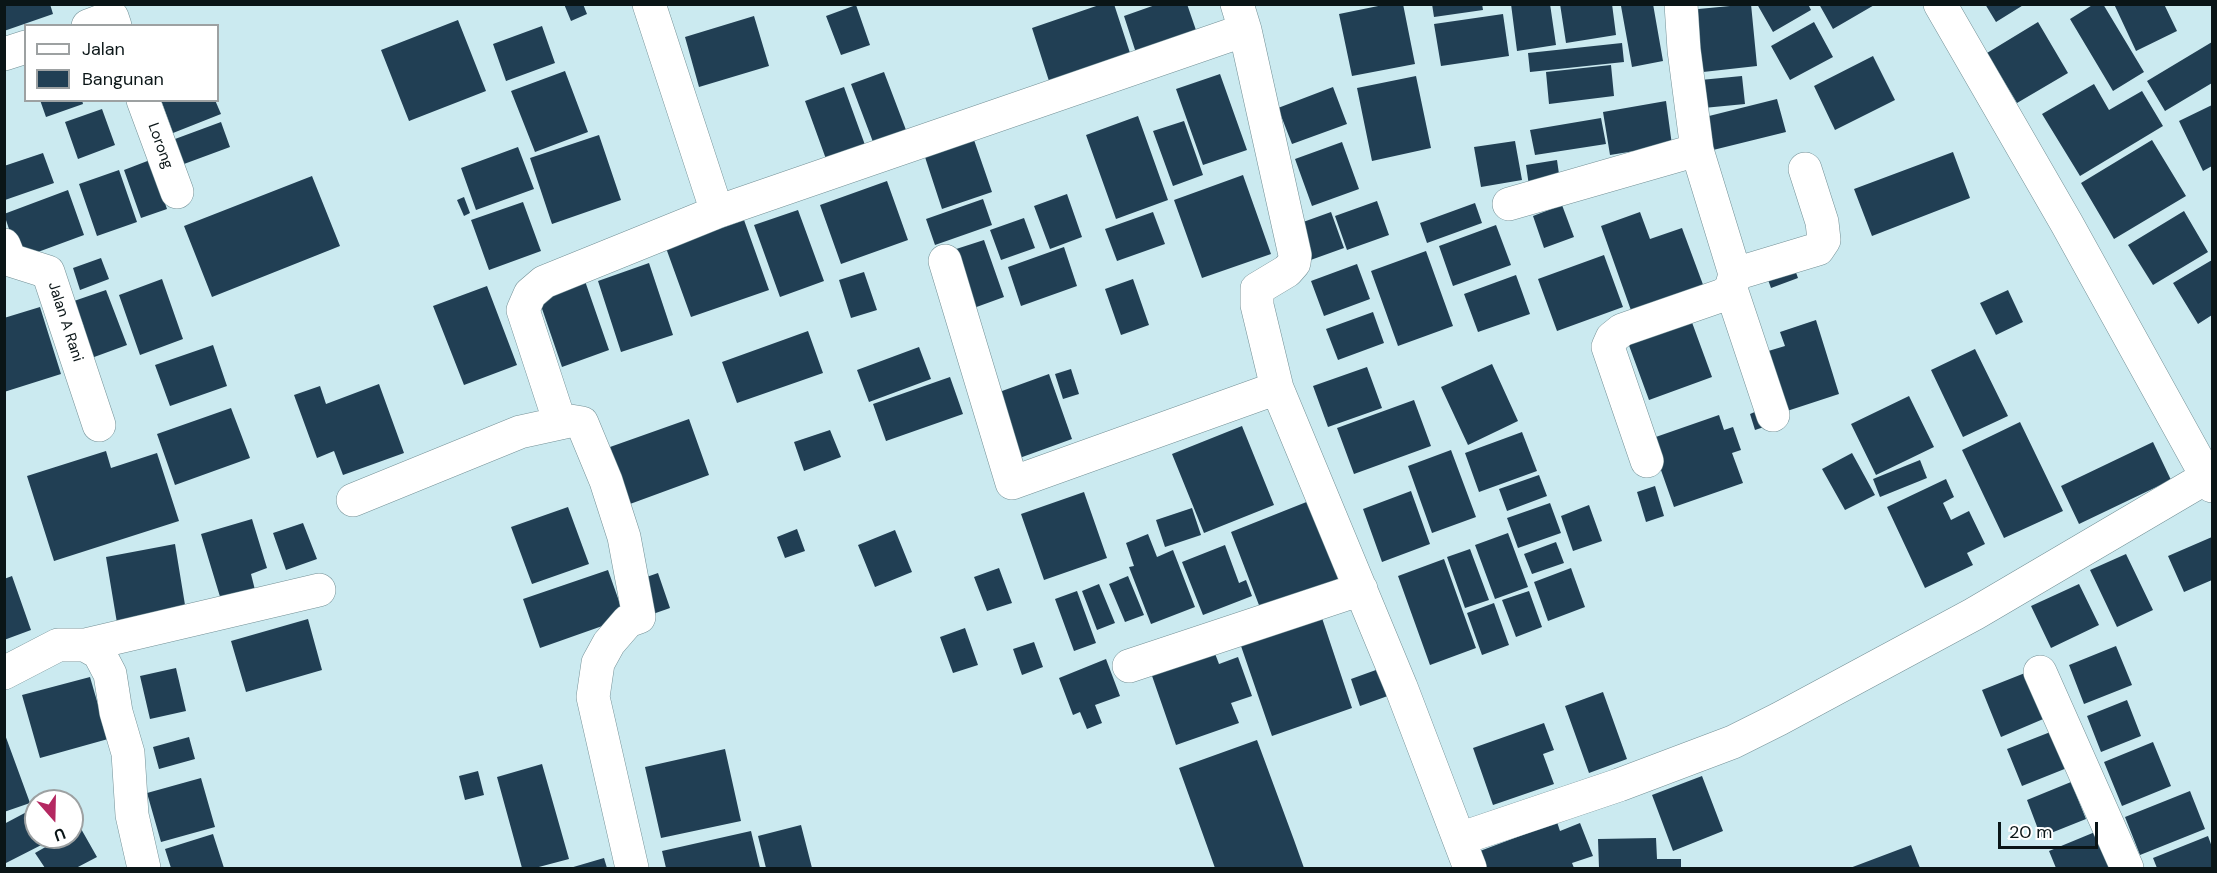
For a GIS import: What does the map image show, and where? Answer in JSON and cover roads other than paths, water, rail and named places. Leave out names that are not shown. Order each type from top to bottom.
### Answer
[{"type":"street","points":[[649,4],[717,212]]},
{"type":"street","points":[[1682,4],[1684,50],[1697,150],[1773,415]]},
{"type":"street","points":[[560,423],[523,310],[530,294],[544,282],[717,212],[1241,17],[1295,255],[1294,263],[1287,271],[1257,289],[1257,305],[1277,388],[1401,687],[1464,854],[1619,785],[1733,742],[1974,614],[2210,482],[2067,224],[1940,4]]},
{"type":"street","points":[[93,24],[112,17],[114,24]]},
{"type":"street","points":[[4,54],[24,47]]},
{"type":"street","name":"Lorong","points":[[144,102],[177,192]]},
{"type":"street","points":[[1509,204],[1697,150]]},
{"type":"street","points":[[1647,461],[1608,347],[1611,338],[1622,330],[1723,296],[1733,281],[1818,249],[1824,240],[1805,169]]},
{"type":"street","name":"Jalan A Rani","points":[[4,245],[10,260],[48,272],[99,425]]},
{"type":"street","points":[[945,261],[1012,483],[1277,388]]},
{"type":"street","points":[[353,500],[520,432],[570,421],[582,423],[602,471],[624,537],[639,617],[628,621],[609,643],[598,663],[593,697],[632,868]]},
{"type":"street","points":[[1129,666],[1361,589]]},
{"type":"street","points":[[4,673],[58,645],[85,645],[319,590]]},
{"type":"street","points":[[85,645],[99,653],[110,674],[116,712],[128,753],[132,816],[144,868]]},
{"type":"street","points":[[2040,672],[2127,868]]}]
